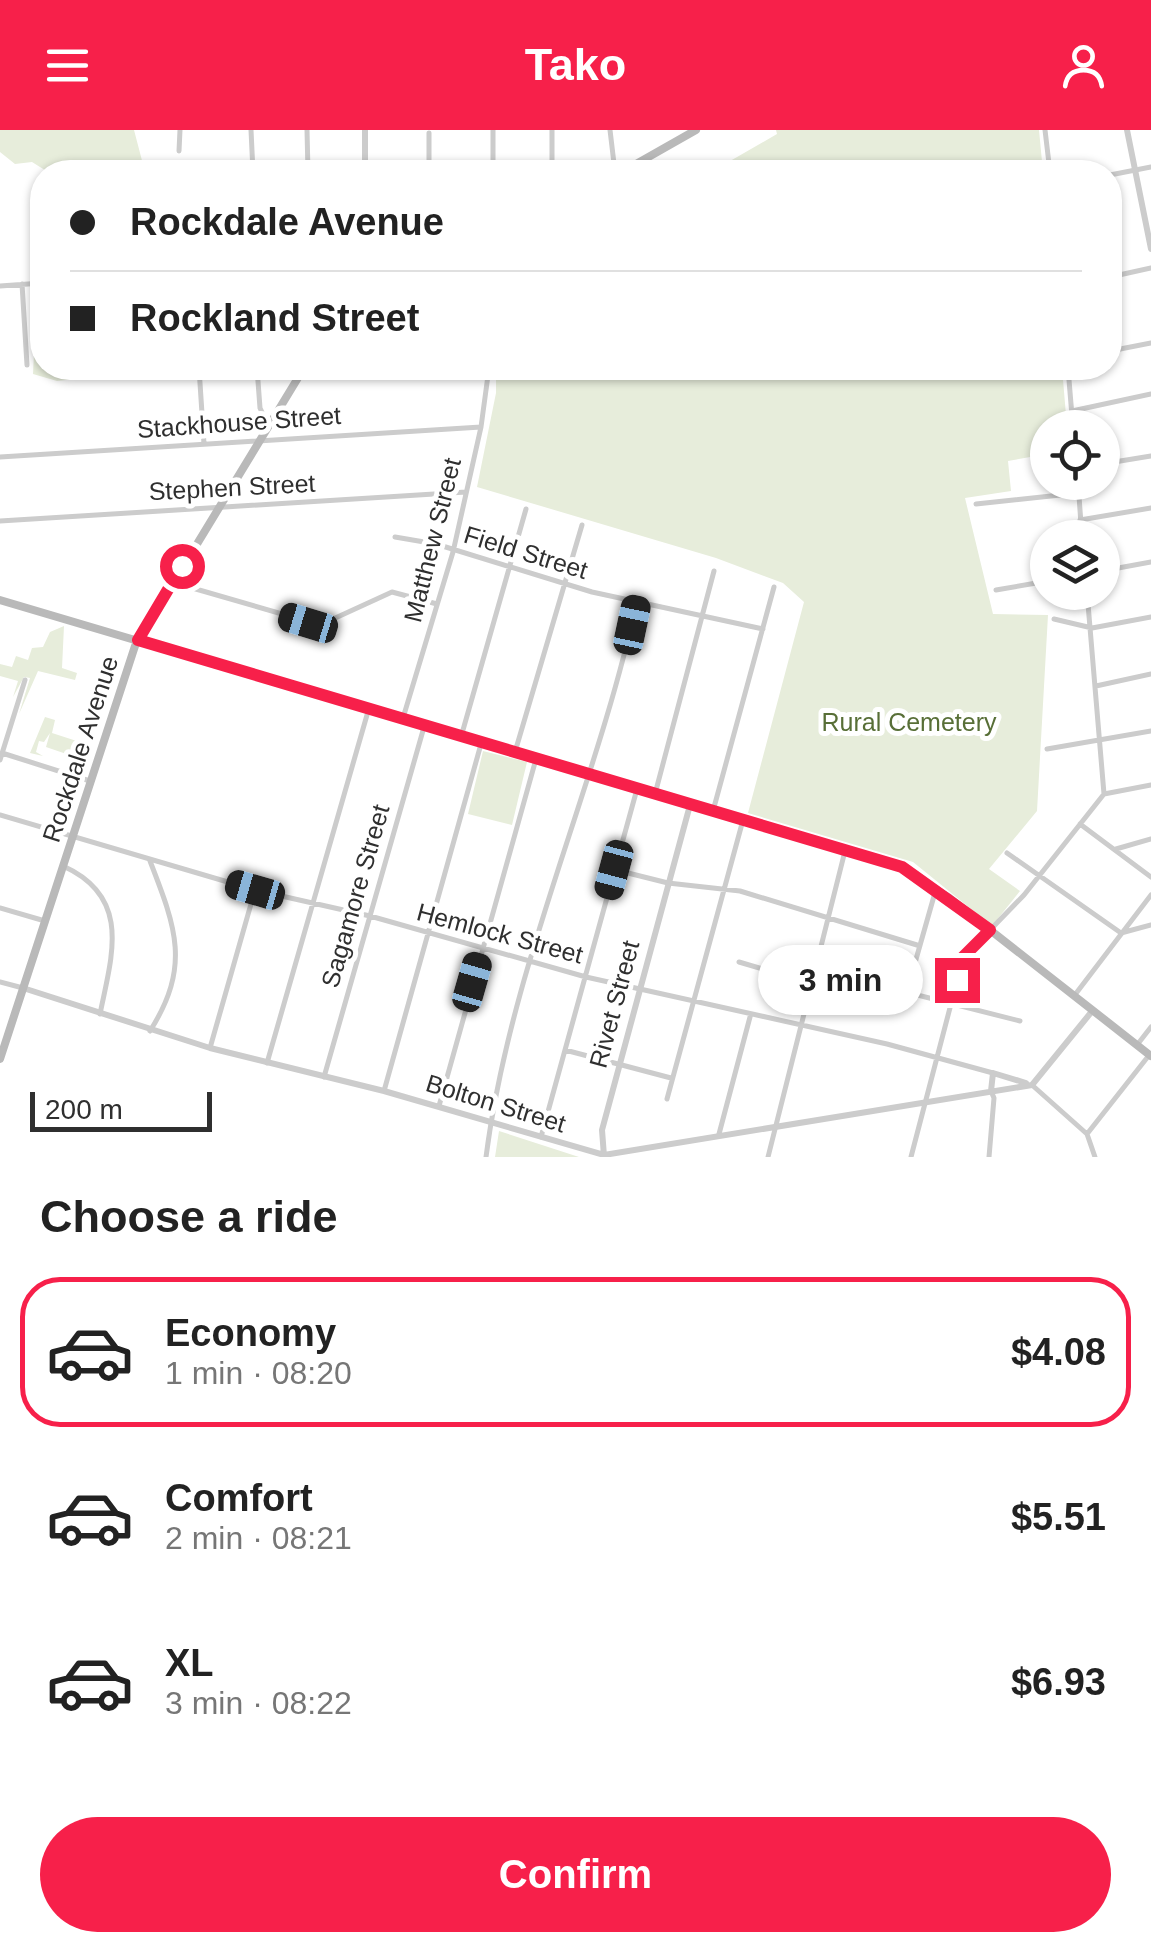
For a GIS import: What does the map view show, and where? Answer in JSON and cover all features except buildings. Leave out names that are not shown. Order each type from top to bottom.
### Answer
[{"type":"main road","points":[[637,160],[677,134],[696,130]]},
{"type":"main road","name":"Rockdale Avenue","points":[[1,1055],[138,640],[297,380]]},
{"type":"main road","points":[[0,600],[902,867],[936,888],[1150,1055]]},
{"type":"street","points":[[179,151],[180,130]]},
{"type":"street","points":[[251,130],[252,160]]},
{"type":"street","points":[[307,130],[308,160]]},
{"type":"street","points":[[365,160],[366,130]]},
{"type":"street","points":[[493,130],[493,160]]},
{"type":"street","points":[[552,130],[552,160]]},
{"type":"street","points":[[610,130],[616,160]]},
{"type":"street","points":[[1046,130],[1049,160]]},
{"type":"street","points":[[1127,130],[1151,249]]},
{"type":"street","points":[[429,133],[429,160]]},
{"type":"street","points":[[1122,173],[1151,167]]},
{"type":"street","points":[[1122,274],[1151,268]]},
{"type":"street","points":[[22,284],[27,364]]},
{"type":"street","points":[[0,286],[30,284]]},
{"type":"street","points":[[1122,348],[1151,342]]},
{"type":"street","points":[[199,380],[204,444]]},
{"type":"street","points":[[258,380],[260,408],[268,425]]},
{"type":"street","name":"Matthew Street","points":[[402,719],[453,552],[487,380]]},
{"type":"street","points":[[1069,380],[1072,410],[1151,394]]},
{"type":"street","name":"Stackhouse Street","points":[[0,457],[481,427]]},
{"type":"street","points":[[1120,461],[1151,456]]},
{"type":"street","name":"Stephen Street","points":[[0,521],[466,492]]},
{"type":"street","points":[[976,504],[1030,498]]},
{"type":"street","points":[[1079,500],[1080,520],[1151,508]]},
{"type":"street","points":[[460,738],[526,509]]},
{"type":"street","points":[[515,753],[582,524]]},
{"type":"street","name":"Field Street","points":[[395,537],[412,538],[563,585],[763,629]]},
{"type":"street","points":[[1120,568],[1151,562]]},
{"type":"street","points":[[654,794],[714,571]]},
{"type":"street","points":[[172,582],[320,625],[392,592],[437,604]]},
{"type":"street","points":[[996,590],[1030,583]]},
{"type":"street","points":[[712,811],[774,587]]},
{"type":"street","points":[[486,1157],[531,962],[559,859],[590,774],[637,601]]},
{"type":"street","points":[[1090,610],[1104,794]]},
{"type":"street","points":[[1054,619],[1092,628],[1151,617]]},
{"type":"street","points":[[1096,686],[1151,674]]},
{"type":"street","points":[[25,680],[1,756],[91,781]]},
{"type":"street","points":[[268,1063],[369,708]]},
{"type":"street","name":"Sagamore Street","points":[[324,1076],[424,726]]},
{"type":"street","points":[[1047,749],[1151,731]]},
{"type":"street","points":[[384,1091],[481,744]]},
{"type":"street","points":[[439,1106],[536,759]]},
{"type":"street","points":[[911,1157],[962,958],[1038,878],[1104,794],[1151,785]]},
{"type":"street","points":[[541,1137],[638,790]]},
{"type":"street","name":"Rivet Street","points":[[604,1156],[602,1130],[618,1064],[690,804]]},
{"type":"street","name":"Hemlock Street","points":[[0,814],[150,861],[370,916],[586,977],[993,1073]]},
{"type":"street","points":[[667,1099],[743,820]]},
{"type":"street","points":[[1080,824],[1151,877]]},
{"type":"street","points":[[1116,849],[1151,839]]},
{"type":"street","points":[[768,1157],[845,851]]},
{"type":"street","points":[[1007,853],[1121,933],[1151,926]]},
{"type":"street","points":[[150,861],[172,922],[177,958],[172,993],[150,1031]]},
{"type":"street","points":[[63,866],[95,888],[112,922],[114,948],[100,1014]]},
{"type":"street","points":[[614,870],[668,883],[740,891],[918,944]]},
{"type":"street","points":[[907,991],[936,888]]},
{"type":"street","points":[[210,1048],[255,890]]},
{"type":"street","points":[[1074,996],[1151,895]]},
{"type":"street","points":[[0,908],[45,921]]},
{"type":"street","points":[[739,962],[838,991],[882,986],[1020,1021]]},
{"type":"street","name":"Bolton Street","points":[[0,982],[150,1031],[439,1106],[604,1156],[718,1134],[1032,1086]]},
{"type":"street","points":[[1032,1086],[1093,1010]]},
{"type":"street","points":[[718,1134],[750,1017]]},
{"type":"street","points":[[1137,1045],[1151,1027]]},
{"type":"street","points":[[566,1050],[671,1078]]},
{"type":"street","points":[[1087,1134],[1150,1055]]},
{"type":"street","points":[[988,1157],[993,1073],[1032,1086],[1087,1134],[1095,1157]]},
{"type":"green space","points":[[0,130],[134,130],[142,160],[30,160],[15,164],[0,152]]},
{"type":"green space","points":[[776,130],[1039,130],[1042,160],[732,160],[777,134]]},
{"type":"green space","name":"Rural Cemetery","points":[[496,380],[1063,380],[1066,410],[1030,410],[1030,457],[1008,461],[1011,491],[965,498],[993,614],[1048,615],[1037,811],[989,869],[1020,891],[992,926],[913,862],[748,813],[804,602],[783,583],[716,558],[477,487]]},
{"type":"green space","points":[[64,626],[62,668],[77,673],[75,680],[38,671],[19,714],[30,678],[24,677],[13,697],[18,681],[0,676],[0,664],[12,667],[16,656],[28,660],[32,648],[43,647],[50,632]]},
{"type":"green space","points":[[45,717],[55,720],[52,733],[89,745],[87,753],[86,746],[75,742],[73,748],[85,756],[81,770],[81,759],[46,747],[50,733],[44,742],[39,741],[36,752],[43,756],[30,753]]},
{"type":"green space","points":[[483,751],[527,762],[512,825],[468,814]]},
{"type":"green space","points":[[499,1131],[579,1157],[495,1157]]},
{"type":"route","points":[[182,566],[138,640],[902,867],[917,874],[990,930],[962,958],[957,980]]}]
